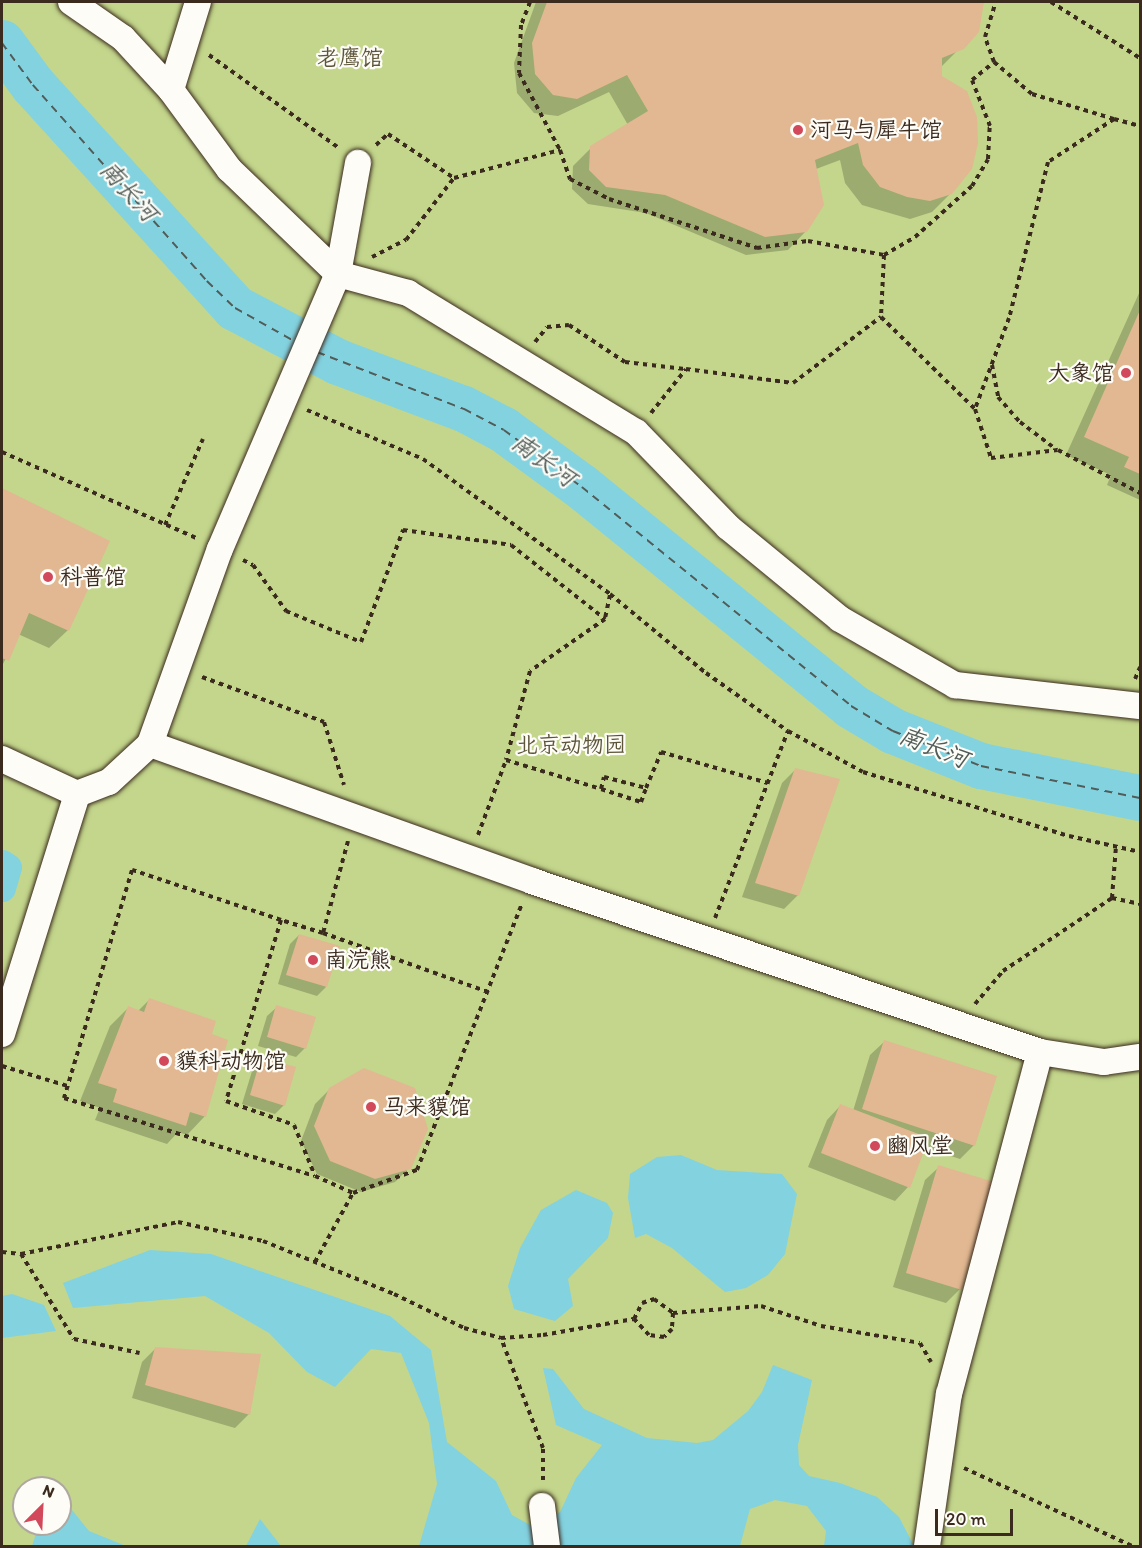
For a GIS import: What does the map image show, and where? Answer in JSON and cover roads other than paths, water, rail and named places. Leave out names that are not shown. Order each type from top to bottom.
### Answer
[{"type":"street","points":[[71,2],[123,38],[171,90],[229,169],[338,274],[408,293],[636,432],[728,527],[840,619],[955,685],[1140,706]]},
{"type":"street","points":[[171,90],[188,41],[198,2]]},
{"type":"street","points":[[2,759],[77,794],[110,782],[150,744],[220,549],[338,274],[358,163]]},
{"type":"street","points":[[150,744],[531,881],[1040,1052],[1104,1062],[1140,1057]]},
{"type":"street","points":[[2,1034],[77,794]]},
{"type":"street","points":[[927,1546],[949,1394],[1040,1052]]},
{"type":"street","points":[[542,1506],[547,1546]]},
{"type":"water","points":[[681,1155],[717,1170],[782,1174],[797,1194],[785,1254],[768,1275],[746,1288],[725,1292],[672,1248],[646,1234],[635,1238],[628,1198],[630,1174],[657,1157]]},
{"type":"water","points":[[576,1190],[607,1203],[613,1213],[608,1238],[568,1279],[573,1306],[555,1321],[514,1309],[508,1286],[520,1248],[541,1210]]},
{"type":"water","points":[[150,1250],[211,1254],[390,1316],[431,1350],[447,1442],[496,1481],[512,1515],[532,1526],[560,1512],[576,1478],[602,1445],[556,1425],[543,1368],[553,1369],[584,1409],[647,1438],[697,1443],[713,1440],[748,1411],[762,1392],[773,1365],[812,1380],[798,1445],[799,1465],[809,1476],[840,1483],[877,1497],[899,1517],[914,1546],[824,1546],[826,1531],[807,1506],[775,1500],[750,1509],[740,1546],[419,1546],[437,1484],[429,1423],[401,1353],[371,1349],[335,1387],[307,1372],[269,1333],[205,1296],[73,1308],[63,1283]]},
{"type":"water","points":[[12,1294],[44,1305],[56,1331],[2,1338],[2,1296]]},
{"type":"water","points":[[72,1510],[89,1531],[126,1546],[32,1546],[35,1536],[72,1536]]},
{"type":"water","points":[[260,1519],[281,1546],[246,1546]]},
{"type":"waterway","name":"南长河","points":[[2,43],[33,85],[235,308],[338,362],[464,409],[504,430],[582,487],[851,706],[893,731],[981,766],[1140,798]]},
{"type":"waterway","points":[[2,863],[8,867],[2,888]]},
{"type":"place","name":"河马与犀牛馆","points":[[798,130]]},
{"type":"place","name":"大象馆","points":[[1126,373]]},
{"type":"place","name":"科普馆","points":[[48,577]]},
{"type":"place","name":"南浣熊","points":[[313,960]]},
{"type":"place","name":"貘科动物馆","points":[[164,1061]]},
{"type":"place","name":"马来貘馆","points":[[371,1107]]},
{"type":"place","name":"豳风堂","points":[[875,1146]]},
{"type":"park label","name":"老鹰馆","points":[[350,58]]},
{"type":"park label","name":"北京动物园","points":[[571,745]]}]
